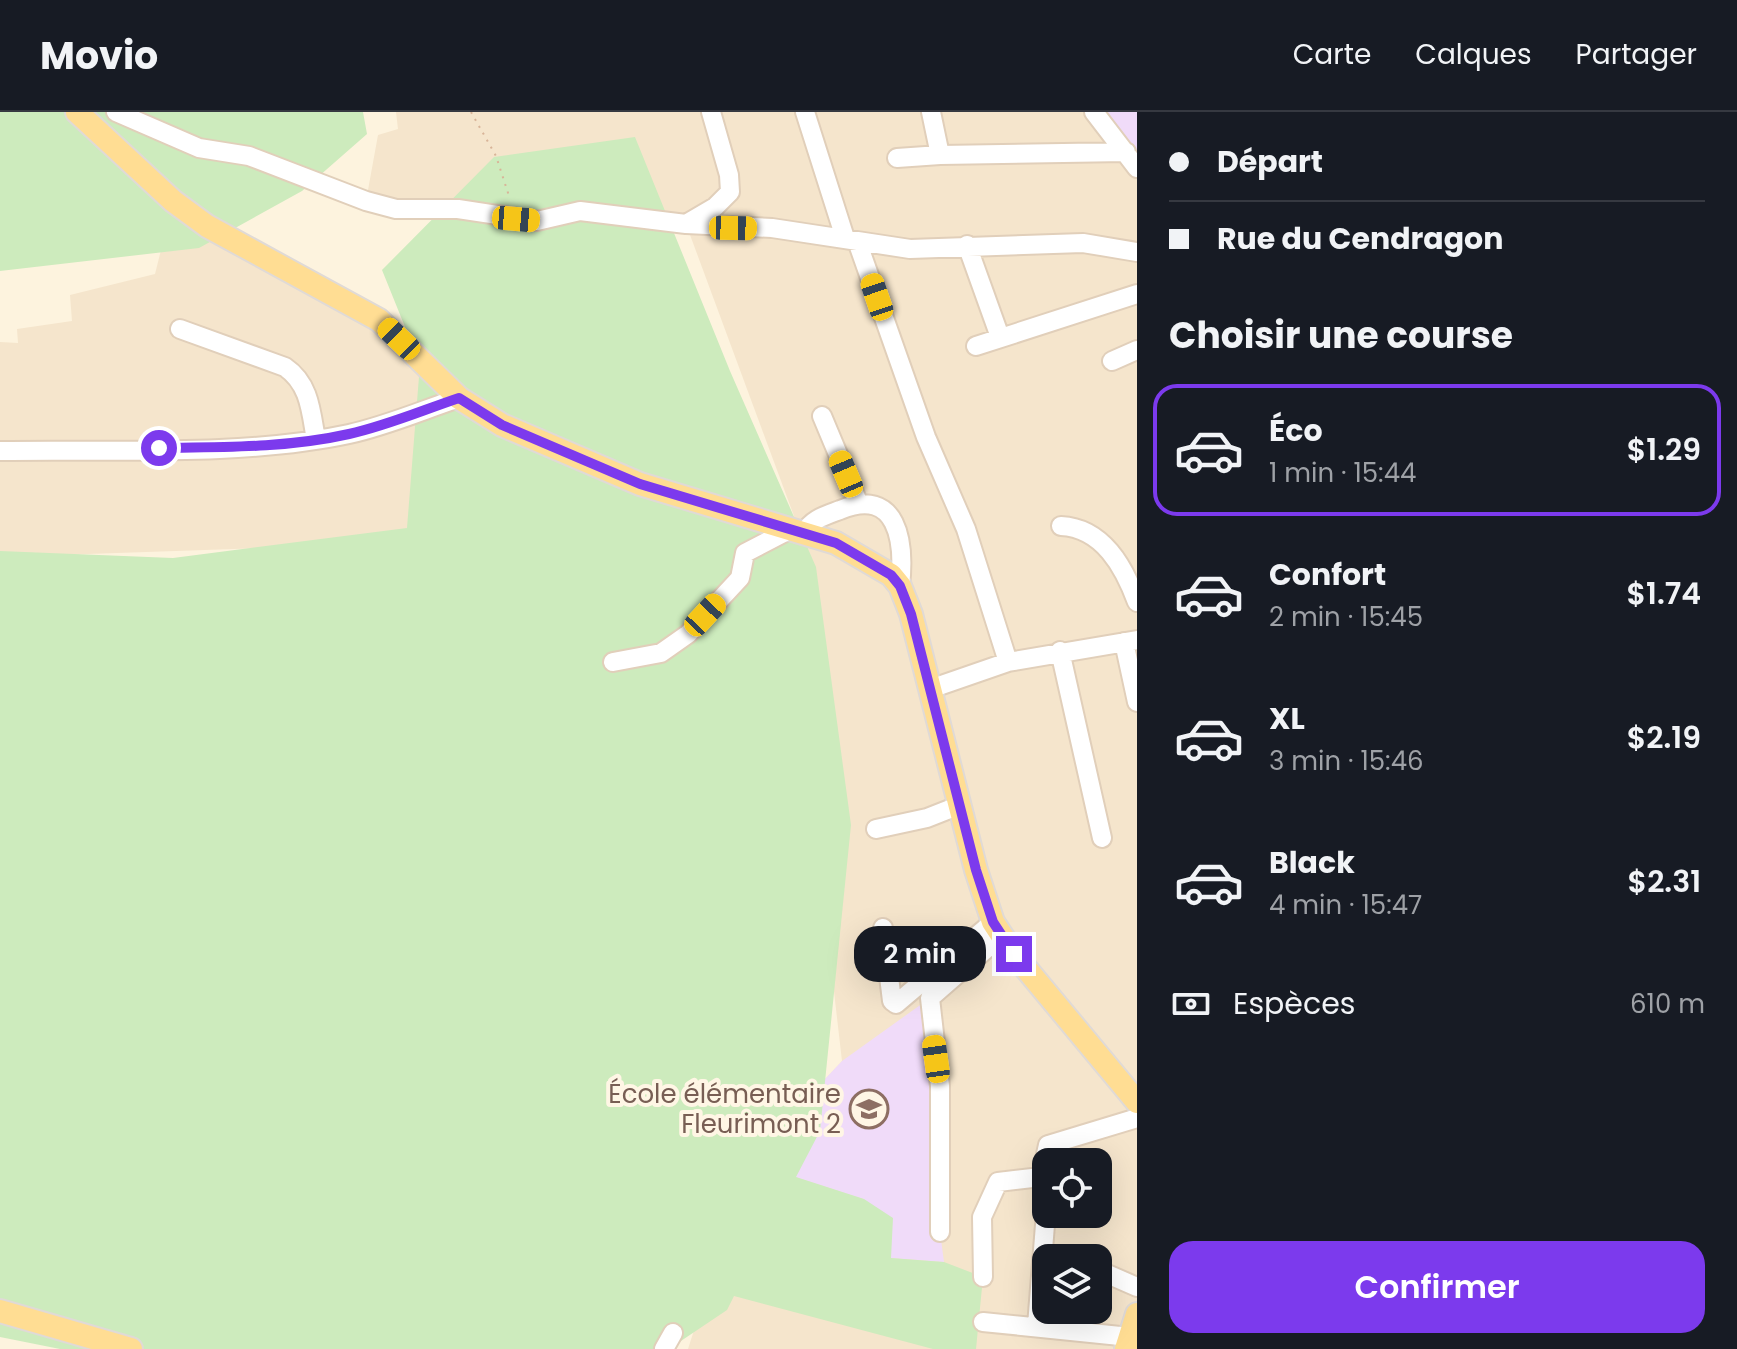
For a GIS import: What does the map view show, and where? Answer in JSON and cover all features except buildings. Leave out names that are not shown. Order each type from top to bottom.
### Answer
[{"type":"main road","points":[[77,112],[155,188],[207,226],[379,320],[459,398],[502,425],[640,484],[836,543],[876,563],[900,586],[911,614],[960,805],[997,929],[1137,1102]]},
{"type":"main road","points":[[0,1311],[131,1349]]},
{"type":"main road","points":[[0,1323],[85,1349]]},
{"type":"street","points":[[116,112],[199,148],[249,156],[366,201],[396,209],[458,209],[537,221],[580,211],[686,224],[772,228],[910,249],[1083,243],[1137,252]]},
{"type":"street","points":[[686,224],[715,207],[730,192],[729,175],[711,112]]},
{"type":"street","points":[[805,112],[926,437],[966,529],[1008,662]]},
{"type":"street","points":[[931,112],[940,155]]},
{"type":"street","points":[[1094,112],[1137,168]]},
{"type":"street","points":[[897,158],[1126,152]]},
{"type":"street","points":[[967,245],[1000,337]]},
{"type":"street","points":[[976,346],[1137,294]]},
{"type":"street","points":[[180,329],[285,367],[299,376],[307,395],[316,440]]},
{"type":"street","points":[[1112,361],[1137,350]]},
{"type":"street","points":[[0,451],[255,446],[316,440],[352,434],[459,398]]},
{"type":"street","points":[[822,416],[858,502]]},
{"type":"street","points":[[613,662],[661,653],[688,634],[740,578],[745,553],[858,502],[879,507],[891,518],[900,535],[903,553],[900,586]]},
{"type":"street","points":[[1061,526],[1077,527],[1101,541],[1131,570],[1137,602]]},
{"type":"street","points":[[930,689],[1008,662],[1131,641],[1137,702]]},
{"type":"street","points":[[1060,651],[1102,838]]},
{"type":"street","points":[[876,829],[927,818],[960,805]]},
{"type":"street","points":[[883,928],[892,1001],[896,1004],[997,929]]},
{"type":"street","points":[[940,1232],[940,1086],[930,998],[997,929]]},
{"type":"street","points":[[937,947],[942,967]]},
{"type":"street","points":[[983,1277],[982,1217],[998,1182],[1041,1177],[1048,1145],[1137,1118]]},
{"type":"street","points":[[1037,1326],[1045,1228]]},
{"type":"street","points":[[1112,1276],[1137,1287]]},
{"type":"street","points":[[983,1322],[1133,1330]]},
{"type":"path","points":[[471,112],[496,156],[516,219]]},
{"type":"shaded area","points":[[396,112],[1094,112],[1137,168],[1137,1349],[688,1349],[704,1299],[726,1185],[842,1061],[781,532],[794,516],[686,224],[366,201],[378,135],[398,129]]},
{"type":"shaded area","points":[[1094,112],[1137,112],[1137,168]]},
{"type":"shaded area","points":[[172,206],[376,323],[456,402],[447,560],[322,546],[0,557],[0,342],[18,343],[17,329],[72,321],[70,295],[155,274]]},
{"type":"shaded area","name":"École élémentaire Fleurimont 2","points":[[930,998],[940,1232],[944,1262],[890,1258],[863,1199],[792,1176],[774,1133],[842,1061]]},
{"type":"green space","points":[[0,112],[363,112],[367,134],[302,191],[199,248],[0,271]]},
{"type":"green space","points":[[635,137],[730,371],[816,567],[851,825],[820,1131],[796,1177],[864,1199],[893,1218],[891,1258],[944,1262],[983,1277],[976,1349],[933,1349],[734,1296],[727,1310],[669,1349],[60,1349],[0,1337],[0,551],[173,558],[407,528],[420,364],[382,270],[494,157]]},
{"type":"place","name":"École élémentaire Fleurimont 2","points":[[869,1109]]},
{"type":"route","points":[[159,448],[255,446],[316,440],[352,434],[459,398],[502,425],[598,463],[640,484],[836,543],[876,563],[900,586],[911,614],[976,870],[993,922],[1014,954]]}]
